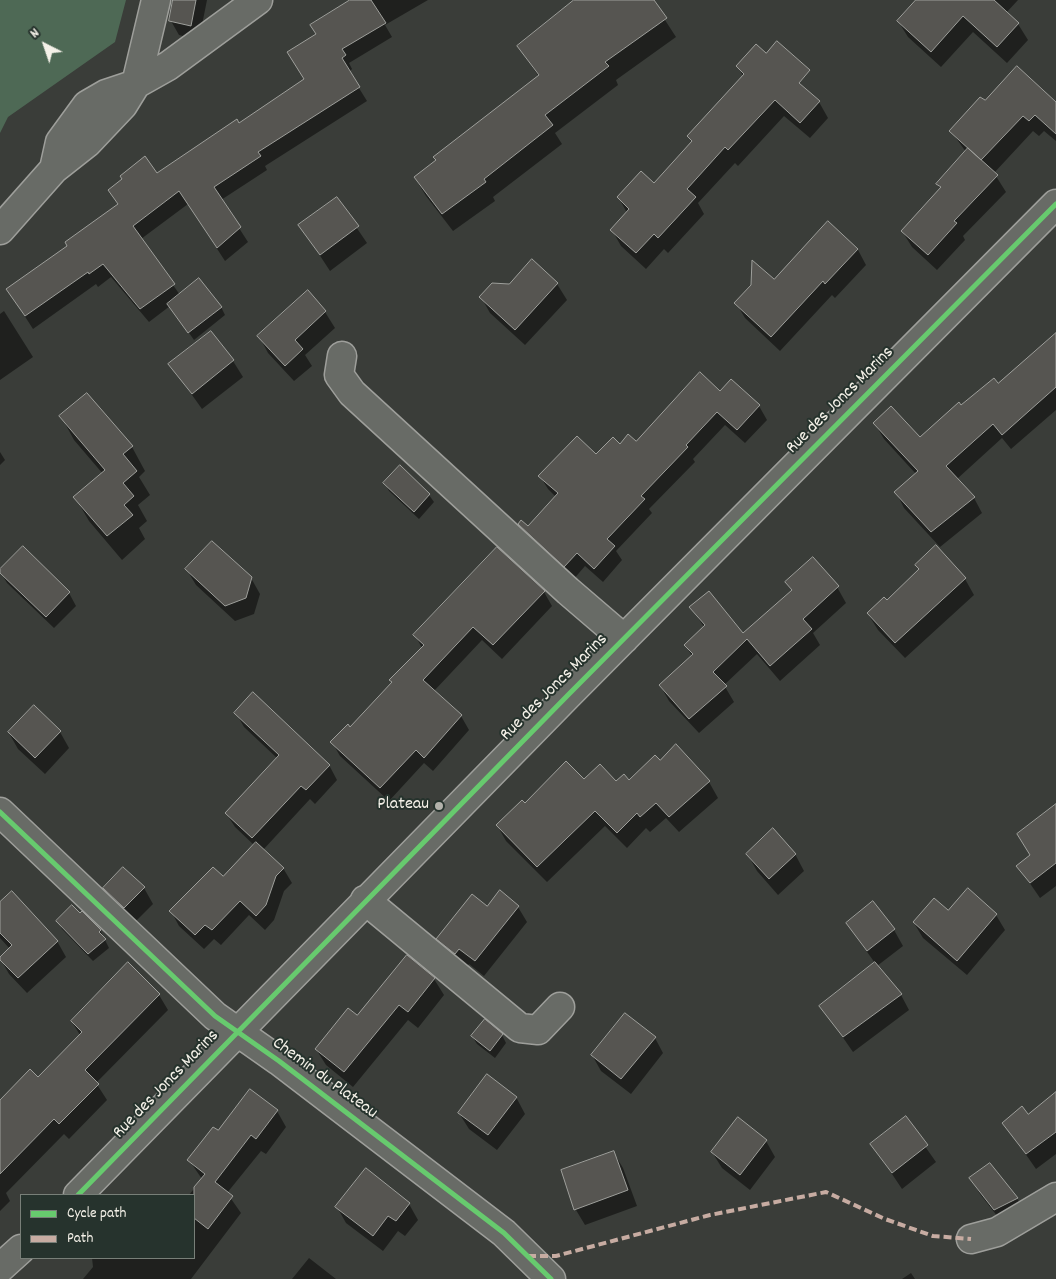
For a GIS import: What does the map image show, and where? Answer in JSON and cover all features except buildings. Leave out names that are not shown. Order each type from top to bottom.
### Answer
[{"type":"street","points":[[0,230],[54,169],[87,143],[117,112],[136,84],[156,0]]},
{"type":"street","points":[[136,84],[168,66],[258,0]]},
{"type":"street","name":"Rue des Joncs Marins","points":[[79,1194],[365,900],[1056,204]]},
{"type":"street","points":[[342,356],[339,375],[352,393],[568,591],[624,639]]},
{"type":"street","name":"Chemin du Plateau","points":[[0,812],[208,1009],[237,1033],[279,1061],[382,1138],[504,1233],[551,1279]]},
{"type":"street","points":[[365,900],[520,1028],[538,1030],[560,1007]]},
{"type":"street","points":[[971,1239],[997,1232],[1056,1197]]},
{"type":"green space","points":[[0,0],[126,0],[115,42],[8,117],[0,133]]},
{"type":"marked path","points":[[528,1256],[556,1256],[710,1215],[826,1192],[885,1219],[933,1236],[971,1239]]},
{"type":"cycle path","points":[[79,1194],[569,694],[1056,204]]},
{"type":"cycle path","points":[[0,812],[215,1016],[279,1061],[504,1233],[551,1279]]},
{"type":"place","name":"Plateau","points":[[439,806]]}]
